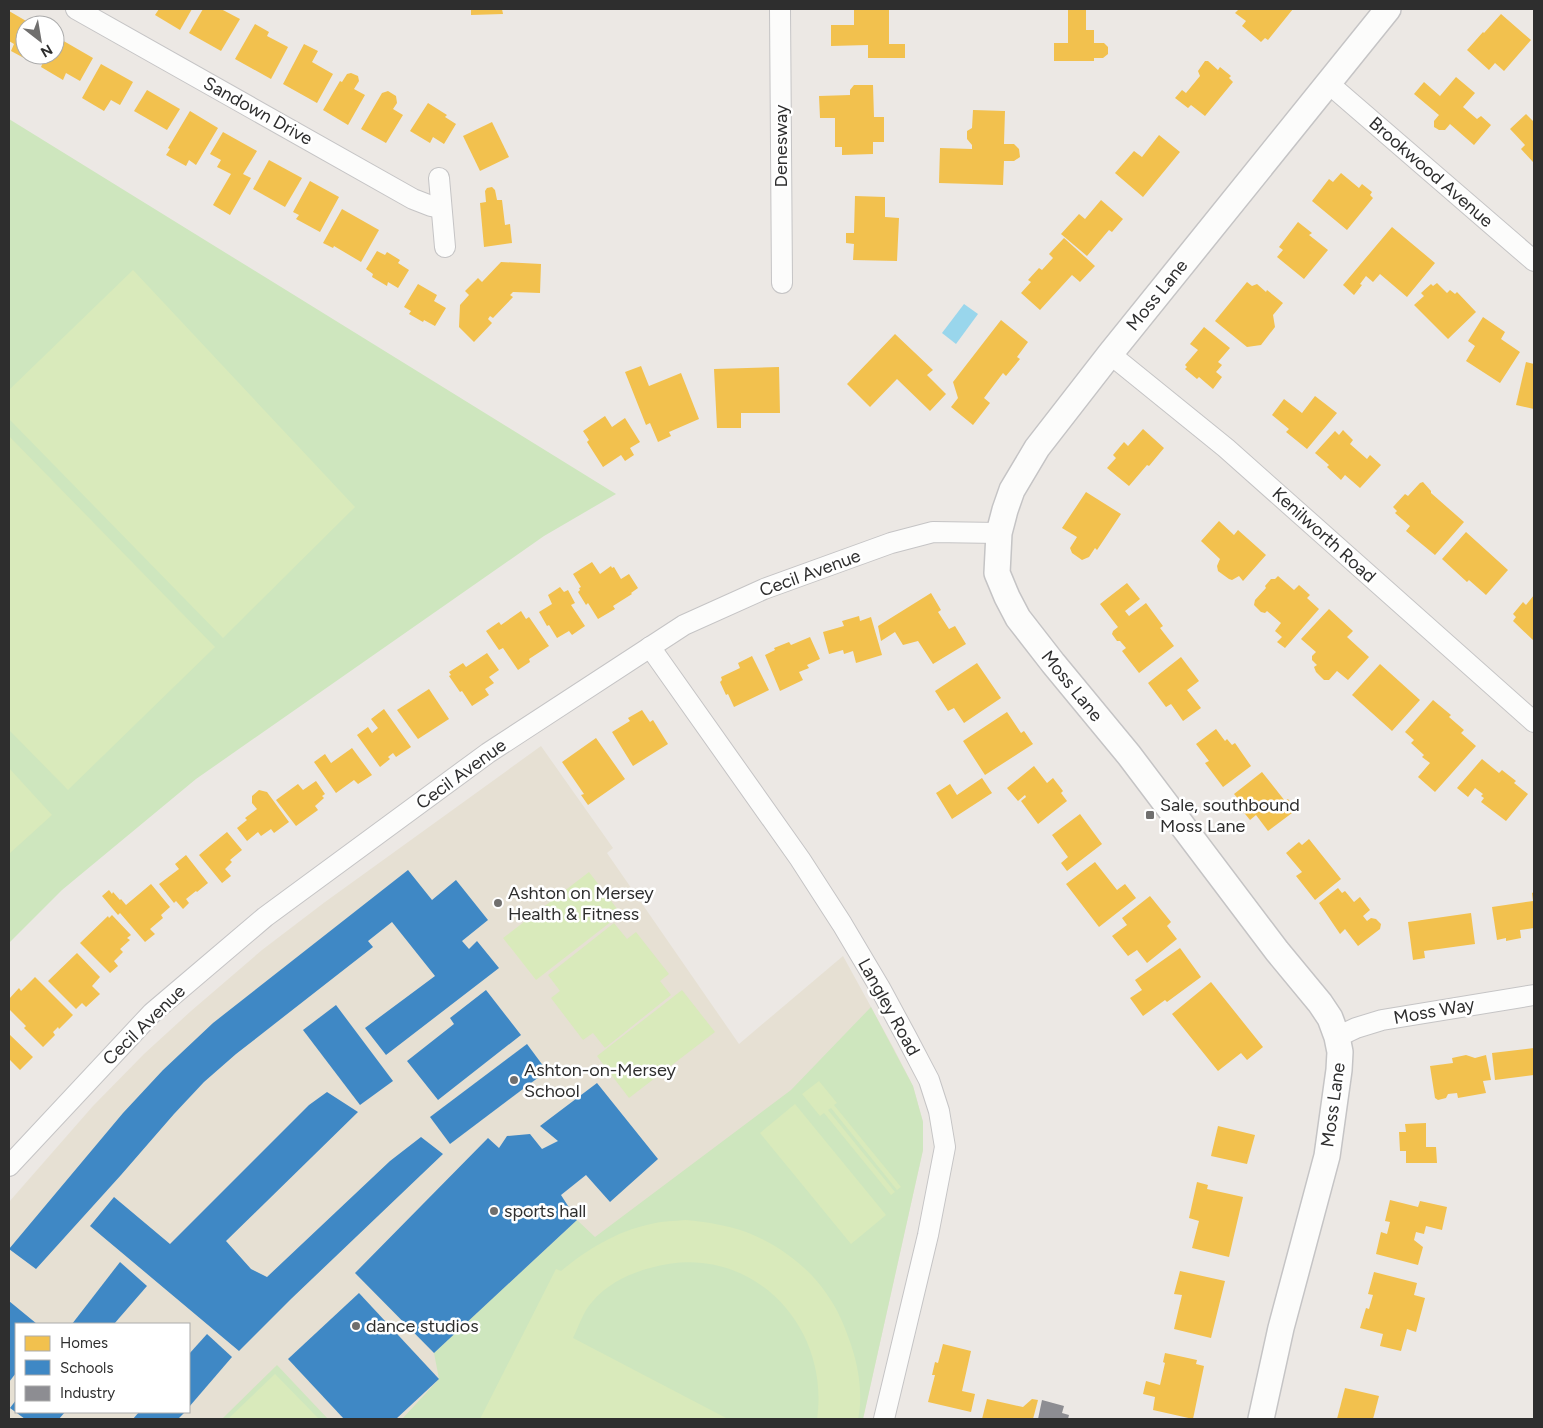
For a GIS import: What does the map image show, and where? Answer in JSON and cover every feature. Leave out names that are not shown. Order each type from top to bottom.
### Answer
[{"type":"street","name":"Sandown Drive","points":[[76,9],[413,200],[442,208]]},
{"type":"street","name":"Denesway","points":[[780,9],[782,283]]},
{"type":"street","name":"Moss Lane","points":[[1261,1419],[1281,1328],[1327,1156],[1340,1070],[1340,1052],[1337,1037],[1330,1018],[1320,1003],[1277,951],[1129,755],[1018,618],[997,573],[998,532],[1012,490],[1037,448],[1110,354],[1388,9]]},
{"type":"street","name":"Brookwood Avenue","points":[[1328,83],[1534,261]]},
{"type":"street","points":[[439,178],[445,247]]},
{"type":"street","name":"Kenilworth Road","points":[[1110,354],[1226,448],[1534,722]]},
{"type":"street","name":"Cecil Avenue","points":[[9,1166],[152,1013],[265,917],[488,753],[684,625],[764,589],[891,543],[933,532],[998,532]]},
{"type":"street","name":"Langley Road","points":[[650,647],[794,850],[842,924],[908,1038],[929,1080],[939,1111],[945,1147],[928,1235],[884,1419]]},
{"type":"street","name":"Moss Way","points":[[1337,1037],[1356,1028],[1382,1020],[1534,995]]},
{"type":"shaded area","name":"Ashton-on-Mersey School","points":[[541,746],[613,848],[607,853],[739,1044],[843,956],[913,1086],[923,1122],[923,1150],[863,1419],[9,1419],[9,1202],[93,1106],[144,1054],[262,950],[325,902]]},
{"type":"green space","points":[[9,119],[616,494],[544,536],[196,779],[62,890],[9,943]]},
{"type":"green space","points":[[133,270],[355,507],[223,638],[9,419],[9,390]]},
{"type":"green space","points":[[9,436],[215,647],[68,790],[9,730]]},
{"type":"green space","points":[[9,768],[52,815],[9,854]]},
{"type":"green space","points":[[589,872],[621,914],[536,980],[503,938]]},
{"type":"green space","points":[[614,923],[627,939],[636,932],[669,974],[660,981],[671,995],[605,1048],[593,1033],[583,1040],[551,998],[560,991],[548,975]]},
{"type":"green space","points":[[682,990],[715,1032],[629,1098],[597,1056]]},
{"type":"green space","points":[[871,1007],[913,1086],[923,1122],[923,1150],[863,1419],[402,1419],[439,1379],[434,1353],[577,1220],[595,1237],[791,1090]]},
{"type":"green space","points":[[819,1081],[837,1103],[834,1105],[901,1187],[897,1190],[831,1108],[828,1110],[895,1192],[891,1195],[824,1113],[820,1116],[802,1094]]},
{"type":"green space","points":[[795,1104],[886,1215],[851,1244],[760,1133]]},
{"type":"green space","points":[[686,1220],[724,1226],[769,1242],[801,1265],[819,1283],[838,1312],[854,1356],[860,1392],[858,1419],[817,1419],[818,1384],[810,1351],[796,1321],[775,1297],[749,1278],[719,1266],[686,1262],[642,1270],[611,1285],[589,1305],[573,1338],[728,1419],[480,1419],[556,1269],[561,1271],[592,1248],[626,1231],[655,1223]]},
{"type":"green space","points":[[277,1365],[328,1419],[222,1419]]},
{"type":"green space","points":[[275,1374],[319,1419],[228,1419]]},
{"type":"water","points":[[964,304],[978,314],[956,344],[942,333]]},
{"type":"building: Homes","points":[[159,9],[192,9],[180,30],[155,15]]},
{"type":"building: Homes","points":[[203,9],[221,9],[240,19],[221,51],[189,33]]},
{"type":"building: Homes","points":[[471,9],[502,9],[503,14],[471,15]]},
{"type":"building: Homes","points":[[854,9],[889,9],[889,44],[905,44],[905,58],[868,58],[868,45],[831,46],[831,25],[854,25]]},
{"type":"building: Homes","points":[[1068,9],[1086,9],[1086,30],[1094,30],[1094,43],[1104,43],[1108,47],[1108,54],[1103,58],[1094,58],[1094,61],[1054,61],[1054,43],[1068,43]]},
{"type":"building: Homes","points":[[1239,9],[1293,9],[1268,40],[1265,38],[1261,42],[1242,26],[1246,21],[1235,13]]},
{"type":"building: Homes","points":[[9,11],[16,15],[15,53],[11,51],[14,44],[9,41]]},
{"type":"building: Homes","points":[[1501,14],[1531,40],[1504,71],[1495,63],[1489,70],[1467,50]]},
{"type":"building: Homes","points":[[255,24],[269,32],[267,36],[288,47],[271,79],[235,59]]},
{"type":"building: Homes","points":[[65,42],[93,58],[80,81],[66,73],[63,80],[41,67],[42,65],[65,65]]},
{"type":"building: Homes","points":[[304,44],[318,51],[312,62],[333,74],[317,103],[283,84]]},
{"type":"building: Homes","points":[[1205,61],[1208,61],[1218,70],[1220,67],[1231,76],[1229,78],[1233,82],[1205,116],[1191,105],[1188,108],[1175,98],[1182,90],[1186,93],[1200,76],[1198,71]]},
{"type":"building: Homes","points":[[101,64],[133,82],[120,105],[111,100],[104,111],[82,98]]},
{"type":"building: Homes","points":[[351,73],[358,76],[359,81],[354,89],[365,95],[348,125],[323,110],[340,81],[342,82],[347,74]]},
{"type":"building: Homes","points":[[1456,77],[1475,93],[1463,107],[1477,119],[1481,116],[1491,125],[1474,145],[1450,124],[1445,130],[1439,130],[1434,127],[1434,121],[1439,115],[1414,94],[1424,82],[1440,96]]},
{"type":"building: Homes","points":[[854,85],[873,85],[874,117],[884,117],[884,142],[873,142],[873,154],[842,155],[842,147],[835,147],[835,118],[820,118],[819,96],[850,95],[850,90]]},
{"type":"building: Homes","points":[[147,90],[180,109],[167,130],[134,111]]},
{"type":"building: Homes","points":[[388,91],[396,96],[397,103],[393,109],[403,115],[386,143],[361,129],[382,93]]},
{"type":"building: Homes","points":[[428,103],[447,115],[445,117],[456,124],[444,144],[433,137],[430,143],[410,131]]},
{"type":"building: Homes","points":[[973,110],[1005,111],[1004,144],[1014,144],[1019,149],[1020,157],[1014,161],[1004,161],[1003,185],[939,183],[940,148],[972,149],[972,145],[967,139],[967,131],[972,128]]},
{"type":"building: Homes","points":[[190,111],[218,128],[196,165],[189,160],[186,166],[166,155],[170,149],[168,148]]},
{"type":"building: Homes","points":[[1526,114],[1534,122],[1533,162],[1521,149],[1525,145],[1510,129]]},
{"type":"building: Homes","points":[[492,122],[509,157],[480,171],[463,136]]},
{"type":"building: Homes","points":[[223,132],[257,151],[243,174],[251,178],[230,215],[213,205],[231,174],[217,167],[221,160],[210,154]]},
{"type":"building: Homes","points":[[1159,135],[1180,152],[1143,197],[1115,173],[1134,151],[1142,157]]},
{"type":"building: Homes","points":[[269,160],[302,178],[285,207],[253,189]]},
{"type":"building: Homes","points":[[1341,173],[1359,188],[1362,184],[1372,192],[1370,195],[1373,198],[1347,230],[1312,201],[1329,179],[1333,182]]},
{"type":"building: Homes","points":[[310,181],[339,197],[320,232],[296,219],[299,215],[293,212]]},
{"type":"building: Homes","points":[[492,187],[495,190],[497,200],[502,200],[505,225],[510,224],[512,243],[484,247],[480,203],[486,202],[485,191],[487,188]]},
{"type":"building: Homes","points":[[855,196],[885,197],[885,217],[899,218],[897,261],[853,260],[854,244],[846,243],[846,233],[854,233]]},
{"type":"building: Homes","points":[[1101,200],[1123,219],[1112,232],[1109,230],[1087,256],[1061,234],[1079,214],[1085,219]]},
{"type":"building: Homes","points":[[342,209],[379,230],[361,262],[334,246],[333,248],[323,243]]},
{"type":"building: Homes","points":[[1298,222],[1312,233],[1309,235],[1328,250],[1304,279],[1277,257],[1283,250],[1279,247]]},
{"type":"building: Homes","points":[[1392,227],[1435,263],[1407,297],[1380,274],[1373,282],[1366,276],[1354,295],[1343,285]]},
{"type":"building: Homes","points":[[1064,238],[1095,266],[1080,282],[1072,275],[1040,310],[1021,293],[1031,282],[1028,280],[1039,268],[1042,270],[1053,258],[1049,254]]},
{"type":"building: Homes","points":[[377,251],[385,255],[387,252],[400,260],[398,263],[409,270],[398,288],[388,282],[387,286],[372,277],[373,274],[366,269]]},
{"type":"building: Homes","points":[[501,262],[541,264],[540,293],[513,292],[510,295],[513,297],[493,318],[490,316],[488,319],[492,323],[474,342],[459,327],[460,305],[469,295],[465,291],[478,278],[482,282]]},
{"type":"building: Homes","points":[[1247,282],[1252,286],[1257,284],[1283,303],[1273,315],[1275,327],[1261,345],[1247,347],[1215,321]]},
{"type":"building: Homes","points":[[1437,283],[1447,293],[1450,290],[1455,294],[1457,292],[1476,312],[1448,339],[1414,305],[1424,296],[1421,293],[1431,284],[1433,286]]},
{"type":"building: Homes","points":[[418,284],[437,295],[434,301],[446,308],[435,326],[409,314],[411,311],[404,307]]},
{"type":"building: Homes","points":[[1483,317],[1505,332],[1501,339],[1520,352],[1500,383],[1466,361],[1475,346],[1468,341]]},
{"type":"building: Homes","points":[[1001,320],[1028,342],[1017,357],[1020,359],[1006,376],[1003,373],[984,398],[990,403],[973,425],[951,407],[958,398],[953,382]]},
{"type":"building: Homes","points":[[1204,327],[1230,348],[1218,362],[1222,365],[1216,372],[1222,377],[1213,389],[1199,377],[1197,379],[1185,369],[1187,367],[1185,365],[1198,350],[1190,344]]},
{"type":"building: Homes","points":[[895,334],[933,370],[927,375],[946,394],[930,411],[897,379],[870,407],[847,384]]},
{"type":"building: Homes","points":[[1526,362],[1534,364],[1534,409],[1516,405]]},
{"type":"building: Homes","points":[[641,366],[649,386],[681,373],[699,419],[669,432],[671,436],[658,442],[650,423],[646,425],[625,372]]},
{"type":"building: Homes","points":[[779,367],[780,413],[741,413],[741,428],[717,428],[714,369]]},
{"type":"building: Homes","points":[[1315,396],[1337,413],[1307,449],[1286,432],[1289,429],[1272,415],[1284,399],[1302,413]]},
{"type":"building: Homes","points":[[605,416],[612,427],[625,418],[640,442],[630,448],[634,455],[625,461],[621,455],[603,467],[587,442],[589,440],[583,431]]},
{"type":"building: Homes","points":[[1143,429],[1164,448],[1129,486],[1107,468],[1116,458],[1113,455],[1124,442],[1128,446]]},
{"type":"building: Homes","points":[[1343,430],[1353,440],[1350,444],[1367,459],[1370,455],[1381,465],[1360,488],[1345,475],[1341,480],[1327,467],[1329,465],[1315,453],[1335,431],[1339,435]]},
{"type":"building: Homes","points":[[1423,482],[1431,493],[1464,522],[1435,555],[1406,531],[1410,526],[1395,513],[1397,511],[1393,507],[1405,494],[1408,496]]},
{"type":"building: Homes","points":[[1086,492],[1121,514],[1097,550],[1095,548],[1089,557],[1082,560],[1072,553],[1070,548],[1077,537],[1062,528]]},
{"type":"building: Homes","points":[[1219,521],[1234,535],[1238,530],[1266,555],[1243,581],[1239,576],[1232,580],[1229,579],[1218,571],[1217,566],[1220,559],[1201,541]]},
{"type":"building: Homes","points":[[1466,532],[1508,570],[1486,595],[1469,580],[1467,582],[1442,559]]},
{"type":"building: Homes","points":[[592,562],[600,574],[611,566],[612,568],[614,567],[621,579],[629,574],[638,588],[613,606],[615,609],[598,619],[578,592],[581,587],[573,574]]},
{"type":"building: Homes","points":[[1278,576],[1294,590],[1299,585],[1310,595],[1307,598],[1319,609],[1285,648],[1277,642],[1282,637],[1275,631],[1281,623],[1267,611],[1265,613],[1261,612],[1254,605],[1255,600],[1266,588],[1265,586],[1271,579],[1275,579]]},
{"type":"building: Homes","points":[[1127,583],[1140,599],[1125,611],[1129,616],[1146,603],[1163,626],[1160,628],[1174,646],[1139,673],[1122,651],[1126,648],[1112,634],[1118,627],[1100,604]]},
{"type":"building: Homes","points":[[560,587],[564,592],[568,590],[575,603],[571,605],[585,626],[572,635],[569,631],[557,638],[539,612],[552,604],[548,595]]},
{"type":"building: Homes","points":[[931,593],[941,610],[938,612],[949,629],[955,626],[966,644],[933,664],[918,641],[903,645],[895,632],[881,641],[878,626]]},
{"type":"building: Homes","points":[[1534,595],[1534,641],[1513,621],[1516,617],[1513,614],[1523,602],[1526,605]]},
{"type":"building: Homes","points":[[1329,609],[1353,631],[1347,637],[1369,657],[1348,680],[1337,671],[1329,680],[1324,680],[1316,672],[1314,667],[1317,665],[1312,660],[1312,656],[1316,652],[1301,639]]},
{"type":"building: Homes","points":[[521,611],[526,619],[529,617],[549,646],[529,659],[530,662],[518,670],[503,648],[499,650],[486,631],[499,622],[501,625]]},
{"type":"building: Homes","points":[[859,616],[860,621],[871,617],[882,655],[856,663],[853,651],[844,654],[843,650],[829,654],[823,632],[844,626],[842,621]]},
{"type":"building: Homes","points":[[810,637],[820,659],[807,665],[809,668],[799,672],[803,680],[780,691],[765,655],[775,650],[774,648],[789,642],[791,645]]},
{"type":"building: Homes","points":[[487,653],[499,670],[489,677],[494,683],[485,689],[489,695],[472,706],[449,676],[451,675],[449,672],[463,663],[466,667]]},
{"type":"building: Homes","points":[[752,656],[769,690],[734,707],[720,682],[722,680],[721,677],[740,668],[738,663]]},
{"type":"building: Homes","points":[[1181,657],[1199,681],[1187,690],[1201,708],[1183,721],[1171,704],[1166,707],[1148,683]]},
{"type":"building: Homes","points":[[977,663],[1001,698],[964,723],[954,708],[948,711],[935,691]]},
{"type":"building: Homes","points":[[1380,664],[1420,700],[1392,731],[1352,695]]},
{"type":"building: Homes","points":[[429,689],[449,719],[418,739],[397,710]]},
{"type":"building: Homes","points":[[1433,700],[1451,715],[1449,717],[1464,730],[1461,733],[1476,746],[1435,792],[1418,777],[1430,763],[1422,757],[1424,755],[1411,743],[1414,740],[1405,732]]},
{"type":"building: Homes","points":[[384,709],[411,747],[396,757],[393,753],[388,757],[390,759],[380,767],[357,735],[368,727],[372,733],[378,728],[371,719]]},
{"type":"building: Homes","points":[[642,710],[650,722],[653,720],[668,744],[633,766],[612,732],[630,721],[628,718]]},
{"type":"building: Homes","points":[[1007,712],[1021,733],[1024,731],[1033,744],[985,775],[963,741]]},
{"type":"building: Homes","points":[[1216,729],[1225,741],[1227,739],[1232,745],[1235,743],[1251,766],[1223,787],[1205,763],[1209,761],[1196,744]]},
{"type":"building: Homes","points":[[596,738],[625,779],[588,805],[581,795],[584,794],[562,762]]},
{"type":"building: Homes","points":[[352,748],[372,775],[358,784],[354,780],[336,793],[314,762],[325,754],[331,763]]},
{"type":"building: Homes","points":[[1482,759],[1499,773],[1502,770],[1528,794],[1506,821],[1481,802],[1484,798],[1481,796],[1483,794],[1475,788],[1468,797],[1457,788]]},
{"type":"building: Homes","points":[[1034,766],[1047,783],[1053,778],[1063,791],[1061,793],[1067,801],[1038,824],[1021,801],[1026,797],[1025,795],[1018,801],[1007,788]]},
{"type":"building: Homes","points":[[1262,772],[1285,801],[1288,799],[1296,810],[1268,831],[1256,815],[1250,820],[1237,804],[1240,801],[1234,794]]},
{"type":"building: Homes","points":[[982,778],[992,793],[952,819],[936,793],[950,784],[957,795]]},
{"type":"building: Homes","points":[[316,781],[325,794],[322,796],[324,798],[315,806],[318,810],[296,826],[276,800],[298,784],[303,790]]},
{"type":"building: Homes","points":[[259,790],[267,792],[289,822],[274,833],[271,829],[261,836],[258,832],[247,841],[237,828],[247,820],[245,818],[257,809],[252,803],[252,796]]},
{"type":"building: Homes","points":[[1080,814],[1102,844],[1067,871],[1061,863],[1068,857],[1052,835]]},
{"type":"building: Homes","points":[[227,832],[242,850],[230,860],[232,862],[225,869],[231,876],[222,883],[199,855]]},
{"type":"building: Homes","points":[[1309,839],[1341,879],[1315,900],[1296,876],[1302,872],[1286,853],[1299,842],[1302,845]]},
{"type":"building: Homes","points":[[186,855],[208,883],[186,899],[189,903],[183,909],[176,901],[174,903],[159,884],[179,869],[175,864]]},
{"type":"building: Homes","points":[[1095,862],[1117,890],[1125,884],[1136,898],[1099,927],[1066,884]]},
{"type":"building: Homes","points":[[151,884],[170,907],[161,915],[163,918],[150,929],[155,934],[145,942],[120,913],[118,915],[102,896],[109,890],[126,905]]},
{"type":"building: Homes","points":[[1338,888],[1342,893],[1345,891],[1354,902],[1360,897],[1370,910],[1363,916],[1367,921],[1371,918],[1376,919],[1381,924],[1380,929],[1358,946],[1345,929],[1340,934],[1319,903]]},
{"type":"building: Homes","points":[[1534,892],[1534,928],[1520,930],[1521,938],[1506,941],[1506,938],[1497,940],[1492,907],[1533,901],[1532,893]]},
{"type":"building: Homes","points":[[1150,896],[1171,922],[1167,926],[1177,939],[1147,963],[1137,950],[1128,956],[1112,936],[1127,925],[1122,918]]},
{"type":"building: Homes","points":[[1471,913],[1475,944],[1424,951],[1425,958],[1413,960],[1408,922]]},
{"type":"building: Homes","points":[[112,915],[131,935],[127,938],[130,940],[120,949],[123,952],[114,961],[118,966],[110,973],[80,943],[108,916],[109,918]]},
{"type":"building: Homes","points":[[1180,948],[1201,977],[1167,1002],[1165,1000],[1143,1016],[1130,998],[1142,990],[1135,980]]},
{"type":"building: Homes","points":[[77,953],[100,977],[92,986],[100,994],[86,1007],[82,1003],[76,1009],[48,981]]},
{"type":"building: Homes","points":[[35,977],[73,1015],[59,1029],[58,1027],[53,1032],[55,1035],[43,1047],[9,1009],[9,999],[19,988],[21,991]]},
{"type":"building: Homes","points":[[1211,982],[1263,1047],[1247,1060],[1241,1053],[1218,1071],[1172,1014]]},
{"type":"building: Homes","points":[[9,1034],[33,1057],[20,1070],[9,1061]]},
{"type":"building: Homes","points":[[1534,1048],[1534,1075],[1495,1080],[1492,1053]]},
{"type":"building: Homes","points":[[1466,1055],[1475,1058],[1486,1055],[1491,1080],[1483,1081],[1486,1093],[1458,1098],[1457,1093],[1448,1094],[1446,1098],[1438,1100],[1435,1098],[1430,1066],[1453,1063],[1452,1058]]},
{"type":"building: Homes","points":[[1426,1123],[1426,1147],[1436,1147],[1437,1163],[1406,1163],[1406,1151],[1400,1151],[1399,1132],[1406,1132],[1405,1124]]},
{"type":"building: Homes","points":[[1218,1126],[1255,1135],[1247,1164],[1211,1156]]},
{"type":"building: Homes","points":[[1197,1182],[1208,1185],[1207,1189],[1243,1197],[1229,1257],[1192,1248],[1199,1221],[1189,1218]]},
{"type":"building: Homes","points":[[1390,1200],[1418,1207],[1420,1201],[1447,1207],[1442,1230],[1426,1226],[1424,1234],[1416,1232],[1414,1240],[1423,1247],[1418,1265],[1376,1254],[1381,1232],[1387,1234],[1390,1222],[1385,1221]]},
{"type":"building: Homes","points":[[1180,1271],[1225,1281],[1211,1338],[1174,1329],[1182,1295],[1174,1294]]},
{"type":"building: Homes","points":[[1374,1272],[1417,1283],[1414,1295],[1425,1298],[1416,1332],[1407,1329],[1401,1351],[1380,1346],[1383,1334],[1360,1328],[1366,1308],[1369,1309],[1373,1295],[1368,1294]]},
{"type":"building: Homes","points":[[943,1344],[971,1351],[962,1391],[975,1394],[971,1412],[928,1402],[935,1375],[932,1375],[935,1362],[938,1363]]},
{"type":"building: Homes","points":[[1165,1353],[1197,1360],[1196,1364],[1204,1366],[1193,1419],[1153,1410],[1155,1397],[1143,1394],[1146,1381],[1160,1385],[1165,1363],[1163,1362]]},
{"type":"building: Homes","points":[[1345,1388],[1379,1396],[1373,1419],[1337,1419]]},
{"type":"building: Homes","points":[[987,1399],[1023,1407],[1032,1399],[1038,1400],[1033,1419],[982,1419]]},
{"type":"building: Schools","points":[[408,870],[432,900],[456,880],[488,920],[462,941],[469,949],[477,941],[499,968],[386,1055],[365,1028],[435,976],[392,922],[368,941],[373,947],[236,1054],[204,1082],[36,1269],[9,1249],[123,1113],[163,1070],[213,1023]]},
{"type":"building: Schools","points":[[486,990],[521,1035],[438,1100],[407,1061],[454,1024],[450,1018]]},
{"type":"building: Schools","points":[[336,1005],[393,1081],[360,1105],[303,1030]]},
{"type":"building: Schools","points":[[527,1044],[547,1071],[450,1144],[430,1117]]},
{"type":"building: Schools","name":"sports hall","points":[[597,1083],[658,1159],[610,1202],[586,1175],[561,1195],[577,1220],[434,1353],[355,1273],[488,1138],[499,1148],[507,1136],[530,1134],[542,1149],[558,1141],[540,1126]]},
{"type":"building: Schools","points":[[327,1092],[358,1112],[226,1241],[251,1269],[267,1277],[390,1161],[421,1137],[443,1154],[239,1351],[90,1226],[114,1197],[170,1244],[309,1105]]},
{"type":"building: Schools","points":[[120,1262],[147,1286],[115,1323],[73,1323]]},
{"type":"building: Schools","name":"dance studios","points":[[359,1293],[439,1379],[396,1419],[344,1419],[288,1359]]},
{"type":"building: Schools","points":[[9,1301],[36,1323],[15,1323],[15,1374],[9,1382]]},
{"type":"building: Schools","points":[[207,1334],[232,1357],[190,1406],[190,1353]]},
{"type":"building: Schools","points":[[15,1401],[15,1412],[10,1408]]},
{"type":"building: Schools","points":[[17,1413],[64,1413],[59,1419],[25,1419]]},
{"type":"building: Schools","points":[[138,1413],[184,1413],[178,1419],[133,1419]]},
{"type":"building: Industry","points":[[1042,1400],[1064,1406],[1062,1413],[1069,1415],[1068,1419],[1038,1419]]},
{"type":"place","name":"Sale, southbound Moss Lane","points":[[1150,815]]},
{"type":"place","name":"Ashton on Mersey Health & Fitness","points":[[498,903]]},
{"type":"place","name":"Ashton-on-Mersey School","points":[[514,1080]]},
{"type":"place","name":"sports hall","points":[[494,1211]]},
{"type":"place","name":"dance studios","points":[[356,1326]]}]
